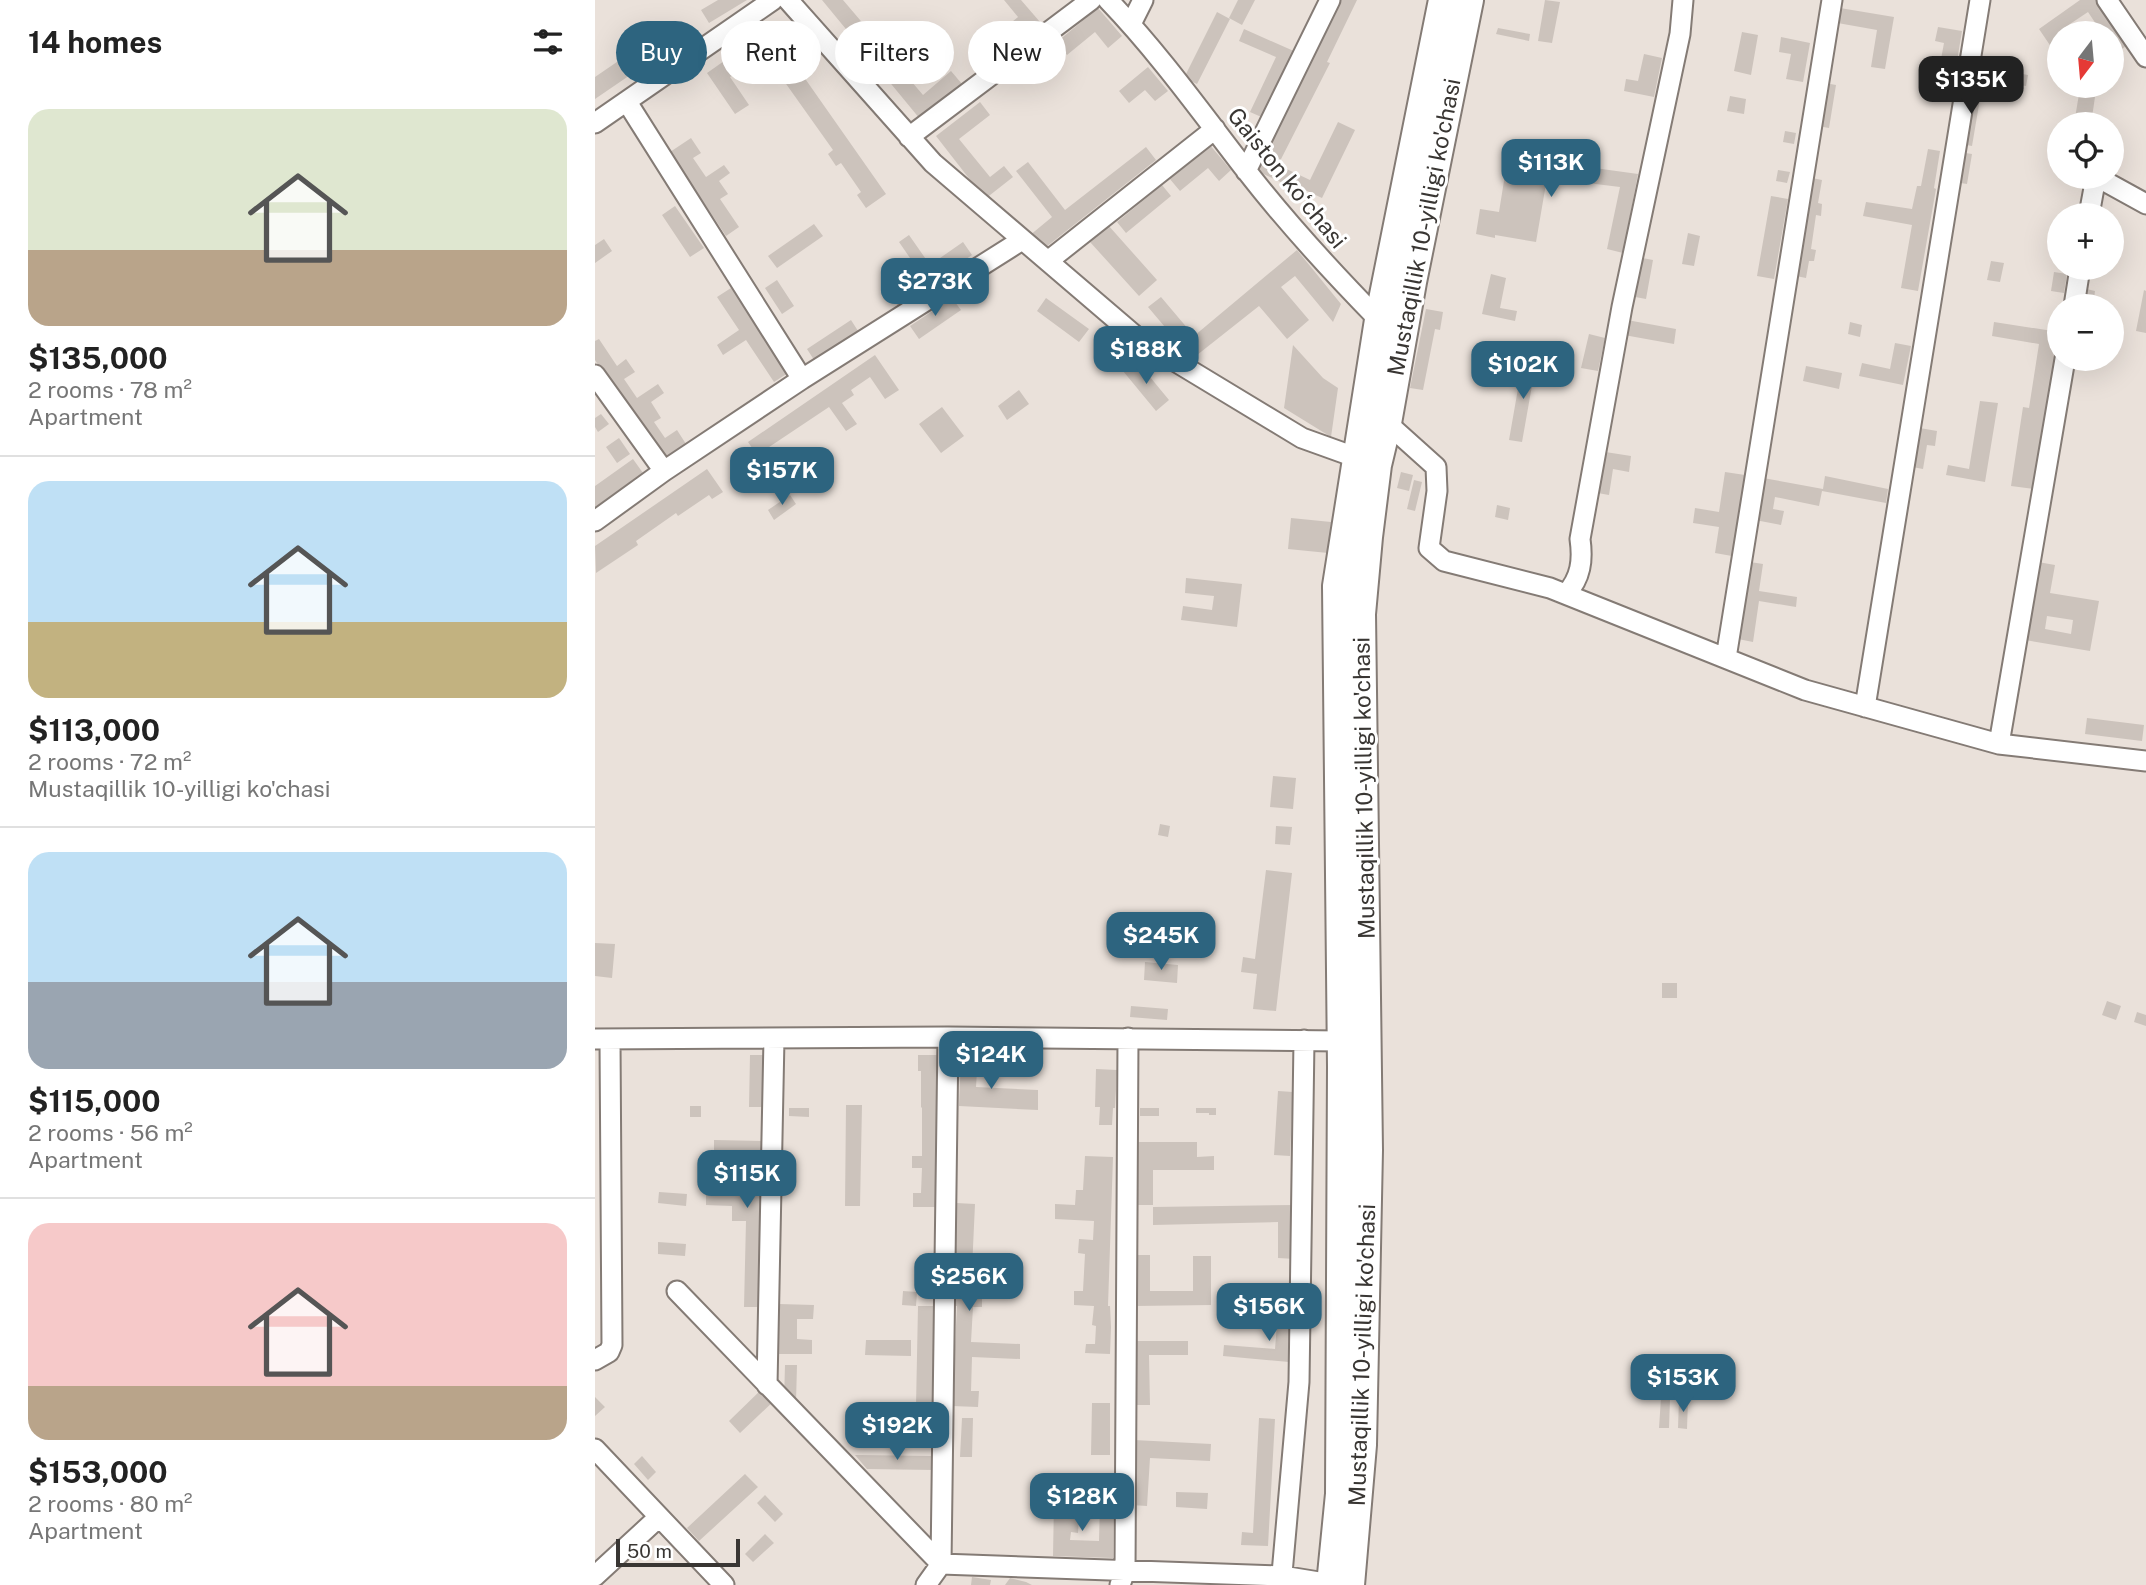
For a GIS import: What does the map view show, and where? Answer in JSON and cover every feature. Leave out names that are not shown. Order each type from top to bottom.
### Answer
[{"type":"main road","name":"Mustaqillik 10-yilligi ko'chasi","points":[[1337,1585],[1362,1445],[1368,1150],[1361,614],[1367,537],[1367,462],[1380,320],[1443,0]]},
{"type":"main road","name":"Mustaqillik 10-yilligi ko'chasi","points":[[1337,1585],[1340,1493],[1342,1041],[1337,586],[1367,462],[1388,423],[1412,282],[1469,0]]},
{"type":"street","points":[[595,123],[773,0]]},
{"type":"street","points":[[788,0],[933,163],[1140,340],[1302,438],[1367,462]]},
{"type":"street","points":[[909,136],[1091,0]]},
{"type":"street","name":"Gaiston koʻchasi","points":[[1108,0],[1131,24],[1247,172],[1338,278],[1380,320]]},
{"type":"street","points":[[1131,24],[1143,0]]},
{"type":"street","points":[[1247,172],[1330,0]]},
{"type":"street","points":[[1566,594],[1575,585],[1583,556],[1580,539],[1622,307],[1680,34],[1683,0]]},
{"type":"street","points":[[1726,658],[1832,0]]},
{"type":"street","points":[[1865,707],[1980,0]]},
{"type":"street","points":[[2107,0],[2146,57]]},
{"type":"street","points":[[627,102],[802,379]]},
{"type":"street","points":[[1048,261],[1215,129]]},
{"type":"street","points":[[2118,189],[2146,204]]},
{"type":"street","points":[[595,521],[664,471],[802,379],[1022,240]]},
{"type":"street","points":[[1999,744],[2063,371]]},
{"type":"street","points":[[595,374],[664,471]]},
{"type":"street","points":[[1388,423],[1436,467],[1437,491],[1429,548],[1444,561],[1551,588],[1805,690],[1999,744],[2146,761]]},
{"type":"street","points":[[595,1360],[609,1352],[612,1345],[602,1040],[948,1037],[1342,1041]]},
{"type":"street","points":[[926,1585],[941,1564],[948,1037]]},
{"type":"street","points":[[767,1385],[774,1038]]},
{"type":"street","points":[[1123,1578],[1128,1038]]},
{"type":"street","points":[[1281,1581],[1299,1382],[1304,1040]]},
{"type":"street","points":[[677,1291],[941,1564],[1123,1578],[1281,1581],[1337,1585]]},
{"type":"street","points":[[595,1449],[724,1585]]},
{"type":"street","points":[[595,1576],[659,1517]]},
{"type":"building","points":[[718,0],[747,0],[709,23],[701,10]]},
{"type":"building","points":[[822,0],[843,0],[861,21],[839,21]]},
{"type":"building","points":[[1004,0],[1021,0],[1039,21],[1013,21],[1018,17]]},
{"type":"building","points":[[1238,0],[1255,0],[1242,25],[1229,18]]},
{"type":"building","points":[[1338,0],[1357,0],[1327,62],[1330,63],[1278,165],[1310,180],[1338,122],[1355,130],[1322,198],[1305,190],[1304,193],[1255,170]]},
{"type":"building","points":[[1545,0],[1560,2],[1552,43],[1538,41]]},
{"type":"building","points":[[2080,0],[2099,0],[2113,21],[2094,21],[2088,12],[2074,21],[2050,21]]},
{"type":"building","points":[[1834,7],[1894,17],[1885,69],[1871,67],[1877,30],[1832,22]]},
{"type":"building","points":[[1098,8],[1122,36],[1108,48],[1095,32],[1067,55],[1066,35]]},
{"type":"building","points":[[1217,12],[1230,19],[1197,84],[1184,78]]},
{"type":"building","points":[[2047,23],[2047,41],[2039,29]]},
{"type":"building","points":[[1938,27],[1962,31],[1955,73],[1939,70],[1944,43],[1935,41]]},
{"type":"building","points":[[1498,28],[1530,34],[1529,41],[1496,34]]},
{"type":"building","points":[[1244,29],[1296,52],[1266,119],[1250,112],[1276,57],[1239,41]]},
{"type":"building","points":[[1742,32],[1758,35],[1751,75],[1734,71]]},
{"type":"building","points":[[1781,37],[1810,43],[1803,82],[1786,79],[1791,54],[1779,52]]},
{"type":"building","points":[[1644,54],[1662,58],[1654,97],[1624,91],[1626,79],[1638,81]]},
{"type":"building","points":[[616,63],[617,84],[595,99],[595,77]]},
{"type":"building","points":[[721,63],[721,84],[735,84],[749,105],[735,114],[707,73]]},
{"type":"building","points":[[1973,65],[2028,75],[2026,86],[1971,77]]},
{"type":"building","points":[[1148,67],[1168,91],[1155,101],[1145,90],[1129,103],[1119,91]]},
{"type":"building","points":[[954,75],[962,84],[920,119],[891,84],[914,84],[923,95],[936,84],[954,84]]},
{"type":"building","points":[[1825,83],[1836,85],[1829,128],[1818,126]]},
{"type":"building","points":[[786,84],[809,84],[886,194],[866,208],[857,195],[861,192],[841,163],[836,166],[828,154],[833,150]]},
{"type":"building","points":[[1970,85],[1982,87],[1972,146],[1960,144]]},
{"type":"building","points":[[1730,96],[1746,99],[1744,114],[1727,111]]},
{"type":"building","points":[[2078,98],[2095,98],[2093,112],[2076,112]]},
{"type":"building","points":[[980,102],[990,115],[959,139],[990,177],[1004,166],[1013,177],[985,199],[936,136]]},
{"type":"building","points":[[1785,131],[1796,133],[1794,144],[1783,142]]},
{"type":"building","points":[[691,138],[701,153],[693,158],[706,177],[724,165],[730,173],[719,181],[728,194],[720,199],[739,227],[726,236],[670,152]]},
{"type":"building","points":[[1209,144],[1231,170],[1219,181],[1208,168],[1180,191],[1169,178]]},
{"type":"building","points":[[1146,147],[1156,160],[1041,251],[1029,236],[1052,217],[1016,171],[1028,162],[1065,210]]},
{"type":"building","points":[[1928,149],[1940,151],[1918,291],[1901,288],[1912,225],[1863,216],[1866,202],[1912,209],[1917,186],[1921,186]]},
{"type":"building","points":[[1959,152],[1972,154],[1967,184],[1954,182]]},
{"type":"building","points":[[1508,156],[1638,174],[1623,253],[1607,249],[1620,187],[1547,178],[1536,242],[1476,234],[1480,209],[1499,212]]},
{"type":"building","points":[[1778,170],[1790,172],[1787,183],[1776,181]]},
{"type":"building","points":[[1812,178],[1822,180],[1818,203],[1822,204],[1821,216],[1816,215],[1811,249],[1816,250],[1814,261],[1809,261],[1806,278],[1796,276]]},
{"type":"building","points":[[1162,185],[1171,196],[1126,233],[1117,222]]},
{"type":"building","points":[[1771,196],[1788,199],[1774,279],[1757,276]]},
{"type":"building","points":[[675,206],[704,248],[690,257],[662,215]]},
{"type":"building","points":[[814,224],[823,236],[777,268],[768,256]]},
{"type":"building","points":[[1108,225],[1157,280],[1139,296],[1090,242]]},
{"type":"building","points":[[1688,233],[1700,236],[1694,266],[1682,264]]},
{"type":"building","points":[[909,235],[930,265],[963,242],[972,255],[898,306],[889,293],[919,271],[899,242]]},
{"type":"building","points":[[604,239],[612,251],[595,263],[595,245]]},
{"type":"building","points":[[1297,250],[1341,304],[1333,322],[1295,276],[1281,287],[1309,320],[1287,339],[1259,306],[1192,359],[1148,307],[1161,297],[1194,336]]},
{"type":"building","points":[[1637,257],[1653,260],[1646,299],[1630,296]]},
{"type":"building","points":[[1991,261],[2004,263],[2000,282],[1987,280]]},
{"type":"building","points":[[1491,274],[1506,278],[1500,308],[1517,311],[1515,321],[1482,314]]},
{"type":"building","points":[[777,280],[794,306],[782,314],[765,288]]},
{"type":"building","points":[[2053,280],[2066,280],[2064,293],[2051,291]]},
{"type":"building","points":[[731,288],[788,373],[774,382],[746,340],[723,355],[717,345],[739,330],[717,297]]},
{"type":"building","points":[[2082,288],[2095,291],[2095,294],[2081,294]]},
{"type":"building","points":[[2144,290],[2146,291],[2146,333],[2136,331]]},
{"type":"building","points":[[952,298],[961,310],[919,339],[910,326]]},
{"type":"building","points":[[1046,298],[1089,329],[1079,342],[1037,311]]},
{"type":"building","points":[[1426,309],[1443,312],[1440,330],[1435,329],[1423,390],[1410,388]]},
{"type":"building","points":[[851,320],[860,334],[816,363],[807,349]]},
{"type":"building","points":[[1627,320],[1676,329],[1674,344],[1624,335]]},
{"type":"building","points":[[1850,322],[1862,325],[1860,337],[1848,334]]},
{"type":"building","points":[[1994,322],[2047,330],[2047,371],[2053,371],[2034,489],[2011,486],[2023,407],[2029,408],[2039,344],[1992,336]]},
{"type":"building","points":[[1589,334],[1605,338],[1598,371],[1581,368]]},
{"type":"building","points":[[599,339],[617,366],[626,359],[635,372],[624,379],[637,398],[658,384],[664,393],[651,402],[661,418],[654,422],[665,438],[677,430],[686,444],[661,461],[595,360],[595,341]]},
{"type":"building","points":[[1895,343],[1911,346],[1903,385],[1859,376],[1862,363],[1890,369]]},
{"type":"building","points":[[1293,345],[1323,378],[1338,388],[1331,437],[1284,408]]},
{"type":"building","points":[[875,355],[899,390],[885,399],[870,377],[851,390],[854,395],[842,403],[857,424],[846,431],[829,407],[757,455],[748,442]]},
{"type":"building","points":[[1136,360],[1169,400],[1156,411],[1123,371]]},
{"type":"building","points":[[1523,360],[1536,363],[1522,442],[1509,440]]},
{"type":"building","points":[[1806,366],[1842,373],[1839,389],[1803,381]]},
{"type":"building","points":[[1019,390],[1029,404],[1007,420],[998,406]]},
{"type":"building","points":[[1980,401],[1998,403],[1985,482],[1946,475],[1948,465],[1969,469]]},
{"type":"building","points":[[942,407],[964,436],[941,453],[919,424]]},
{"type":"building","points":[[601,414],[609,424],[598,432],[595,418]]},
{"type":"building","points":[[1914,427],[1937,431],[1935,446],[1927,445],[1923,469],[1907,466]]},
{"type":"building","points":[[619,438],[630,454],[617,463],[606,447]]},
{"type":"building","points":[[1599,451],[1631,456],[1629,472],[1613,469],[1609,495],[1592,492]]},
{"type":"building","points":[[633,459],[643,473],[595,507],[595,486]]},
{"type":"building","points":[[707,469],[723,492],[712,499],[709,495],[678,516],[676,513],[636,541],[638,545],[596,573],[595,546]]},
{"type":"building","points":[[1401,472],[1413,475],[1409,491],[1397,488]]},
{"type":"building","points":[[1725,472],[1745,475],[1732,556],[1715,553],[1719,527],[1693,523],[1695,508],[1719,512]]},
{"type":"building","points":[[1825,476],[1888,489],[1886,503],[1822,491],[1819,506],[1775,497],[1773,509],[1784,511],[1781,525],[1755,520],[1763,478],[1823,489]]},
{"type":"building","points":[[1414,480],[1422,482],[1415,511],[1407,509]]},
{"type":"building","points":[[790,495],[796,504],[774,520],[768,510]]},
{"type":"building","points":[[1497,505],[1510,508],[1508,520],[1495,517]]},
{"type":"building","points":[[1291,518],[1331,522],[1328,553],[1288,549]]},
{"type":"building","points":[[1750,562],[1763,564],[1759,591],[1797,597],[1796,607],[1759,601],[1753,642],[1738,639]]},
{"type":"building","points":[[2038,562],[2055,565],[2050,593],[2099,601],[2090,651],[2025,640]],"holes":[[[2047,616],[2073,620],[2071,634],[2045,629]]]},
{"type":"building","points":[[1186,578],[1242,584],[1237,627],[1181,620],[1183,606],[1212,610],[1214,596],[1185,593]]},
{"type":"building","points":[[2087,718],[2144,725],[2142,741],[2085,734]]},
{"type":"building","points":[[1273,776],[1296,778],[1293,809],[1270,807]]},
{"type":"building","points":[[1160,824],[1170,826],[1168,837],[1158,835]]},
{"type":"building","points":[[1276,826],[1292,827],[1290,845],[1275,844]]},
{"type":"building","points":[[1266,870],[1292,873],[1276,1011],[1253,1009],[1257,974],[1241,972],[1243,957],[1255,959]]},
{"type":"building","points":[[595,943],[615,944],[612,978],[595,976]]},
{"type":"building","points":[[1145,962],[1178,965],[1177,983],[1144,980]]},
{"type":"building","points":[[1662,983],[1677,983],[1677,998],[1662,998]]},
{"type":"building","points":[[2107,1001],[2121,1006],[2116,1020],[2102,1015]]},
{"type":"building","points":[[1131,1006],[1168,1009],[1167,1020],[1130,1017]]},
{"type":"building","points":[[2137,1012],[2146,1015],[2146,1026],[2134,1022]]},
{"type":"building","points":[[750,1055],[766,1055],[765,1107],[749,1107]]},
{"type":"building","points":[[918,1055],[939,1055],[937,1207],[913,1207],[913,1193],[921,1193],[922,1168],[912,1168],[912,1156],[922,1156],[921,1071],[918,1071]]},
{"type":"building","points":[[961,1056],[978,1056],[976,1087],[1038,1090],[1038,1110],[959,1106]]},
{"type":"building","points":[[1096,1069],[1117,1070],[1112,1125],[1099,1125],[1100,1107],[1095,1107]]},
{"type":"building","points":[[1278,1091],[1293,1092],[1290,1156],[1274,1155]]},
{"type":"building","points":[[846,1105],[862,1105],[860,1206],[845,1206]]},
{"type":"building","points":[[690,1106],[701,1106],[701,1117],[690,1117]]},
{"type":"building","points":[[789,1108],[809,1108],[809,1117],[789,1116]]},
{"type":"building","points":[[1140,1108],[1159,1108],[1159,1116],[1140,1116]]},
{"type":"building","points":[[1196,1108],[1216,1108],[1216,1115],[1196,1113]]},
{"type":"building","points":[[714,1140],[764,1141],[761,1307],[744,1307],[746,1221],[732,1221],[732,1206],[706,1205],[706,1191],[746,1192],[747,1156],[714,1155]]},
{"type":"building","points":[[1137,1142],[1197,1142],[1197,1157],[1214,1156],[1214,1170],[1153,1170],[1153,1205],[1136,1205]]},
{"type":"building","points":[[1085,1156],[1113,1157],[1108,1306],[1111,1327],[1110,1354],[1085,1353],[1086,1344],[1095,1344],[1096,1326],[1092,1325],[1094,1306],[1074,1305],[1074,1291],[1083,1291],[1085,1254],[1078,1253],[1079,1239],[1093,1240],[1094,1221],[1055,1219],[1055,1204],[1075,1205],[1076,1190],[1083,1190]]},
{"type":"building","points":[[659,1192],[687,1194],[686,1206],[658,1203]]},
{"type":"building","points":[[956,1203],[975,1204],[971,1291],[982,1292],[982,1307],[973,1307],[971,1342],[1020,1344],[1020,1359],[972,1357],[971,1391],[979,1391],[978,1407],[952,1406],[957,1306],[952,1306]]},
{"type":"building","points":[[1295,1205],[1295,1259],[1278,1258],[1278,1222],[1153,1225],[1153,1207]]},
{"type":"building","points":[[658,1242],[686,1244],[685,1256],[658,1254]]},
{"type":"building","points":[[1134,1255],[1150,1255],[1150,1291],[1193,1291],[1193,1256],[1211,1256],[1211,1305],[1134,1306]]},
{"type":"building","points":[[903,1291],[917,1292],[916,1306],[902,1305]]},
{"type":"building","points":[[779,1304],[814,1305],[813,1319],[797,1319],[797,1339],[812,1340],[812,1354],[778,1354]]},
{"type":"building","points":[[918,1306],[935,1306],[935,1432],[916,1432],[916,1421],[882,1421],[883,1406],[916,1406]]},
{"type":"building","points":[[1278,1311],[1294,1313],[1289,1362],[1223,1356],[1224,1345],[1275,1349]]},
{"type":"building","points":[[866,1340],[911,1340],[911,1356],[865,1355]]},
{"type":"building","points":[[1133,1341],[1188,1341],[1188,1355],[1149,1355],[1150,1405],[1133,1405]]},
{"type":"building","points":[[785,1365],[797,1365],[796,1402],[784,1401]]},
{"type":"building","points":[[764,1387],[776,1399],[740,1433],[729,1421]]},
{"type":"building","points":[[595,1397],[605,1407],[595,1416]]},
{"type":"building","points":[[1661,1398],[1670,1399],[1669,1428],[1659,1428]]},
{"type":"building","points":[[1679,1400],[1688,1400],[1687,1429],[1678,1428]]},
{"type":"building","points":[[1092,1403],[1110,1403],[1110,1455],[1091,1455]]},
{"type":"building","points":[[962,1418],[973,1418],[972,1457],[960,1457]]},
{"type":"building","points":[[1259,1418],[1275,1419],[1268,1546],[1241,1545],[1242,1532],[1253,1533]]},
{"type":"building","points":[[1134,1440],[1211,1444],[1210,1461],[1150,1458],[1147,1506],[1131,1505]]},
{"type":"building","points":[[855,1455],[934,1456],[934,1470],[867,1469]]},
{"type":"building","points":[[642,1456],[656,1472],[648,1480],[634,1464]]},
{"type":"building","points":[[745,1474],[758,1487],[699,1541],[687,1528]]},
{"type":"building","points":[[1176,1492],[1208,1493],[1207,1509],[1176,1507]]},
{"type":"building","points":[[765,1495],[783,1514],[775,1522],[757,1503]]},
{"type":"building","points":[[1054,1502],[1071,1502],[1071,1517],[1079,1517],[1078,1533],[1071,1532],[1070,1540],[1099,1541],[1100,1503],[1114,1503],[1113,1558],[1053,1556]]},
{"type":"building","points":[[765,1534],[774,1543],[753,1562],[745,1554]]},
{"type":"building","points":[[972,1577],[991,1580],[990,1585],[971,1585]]},
{"type":"building","points":[[1010,1578],[1026,1582],[1032,1585],[1005,1585]]}]
